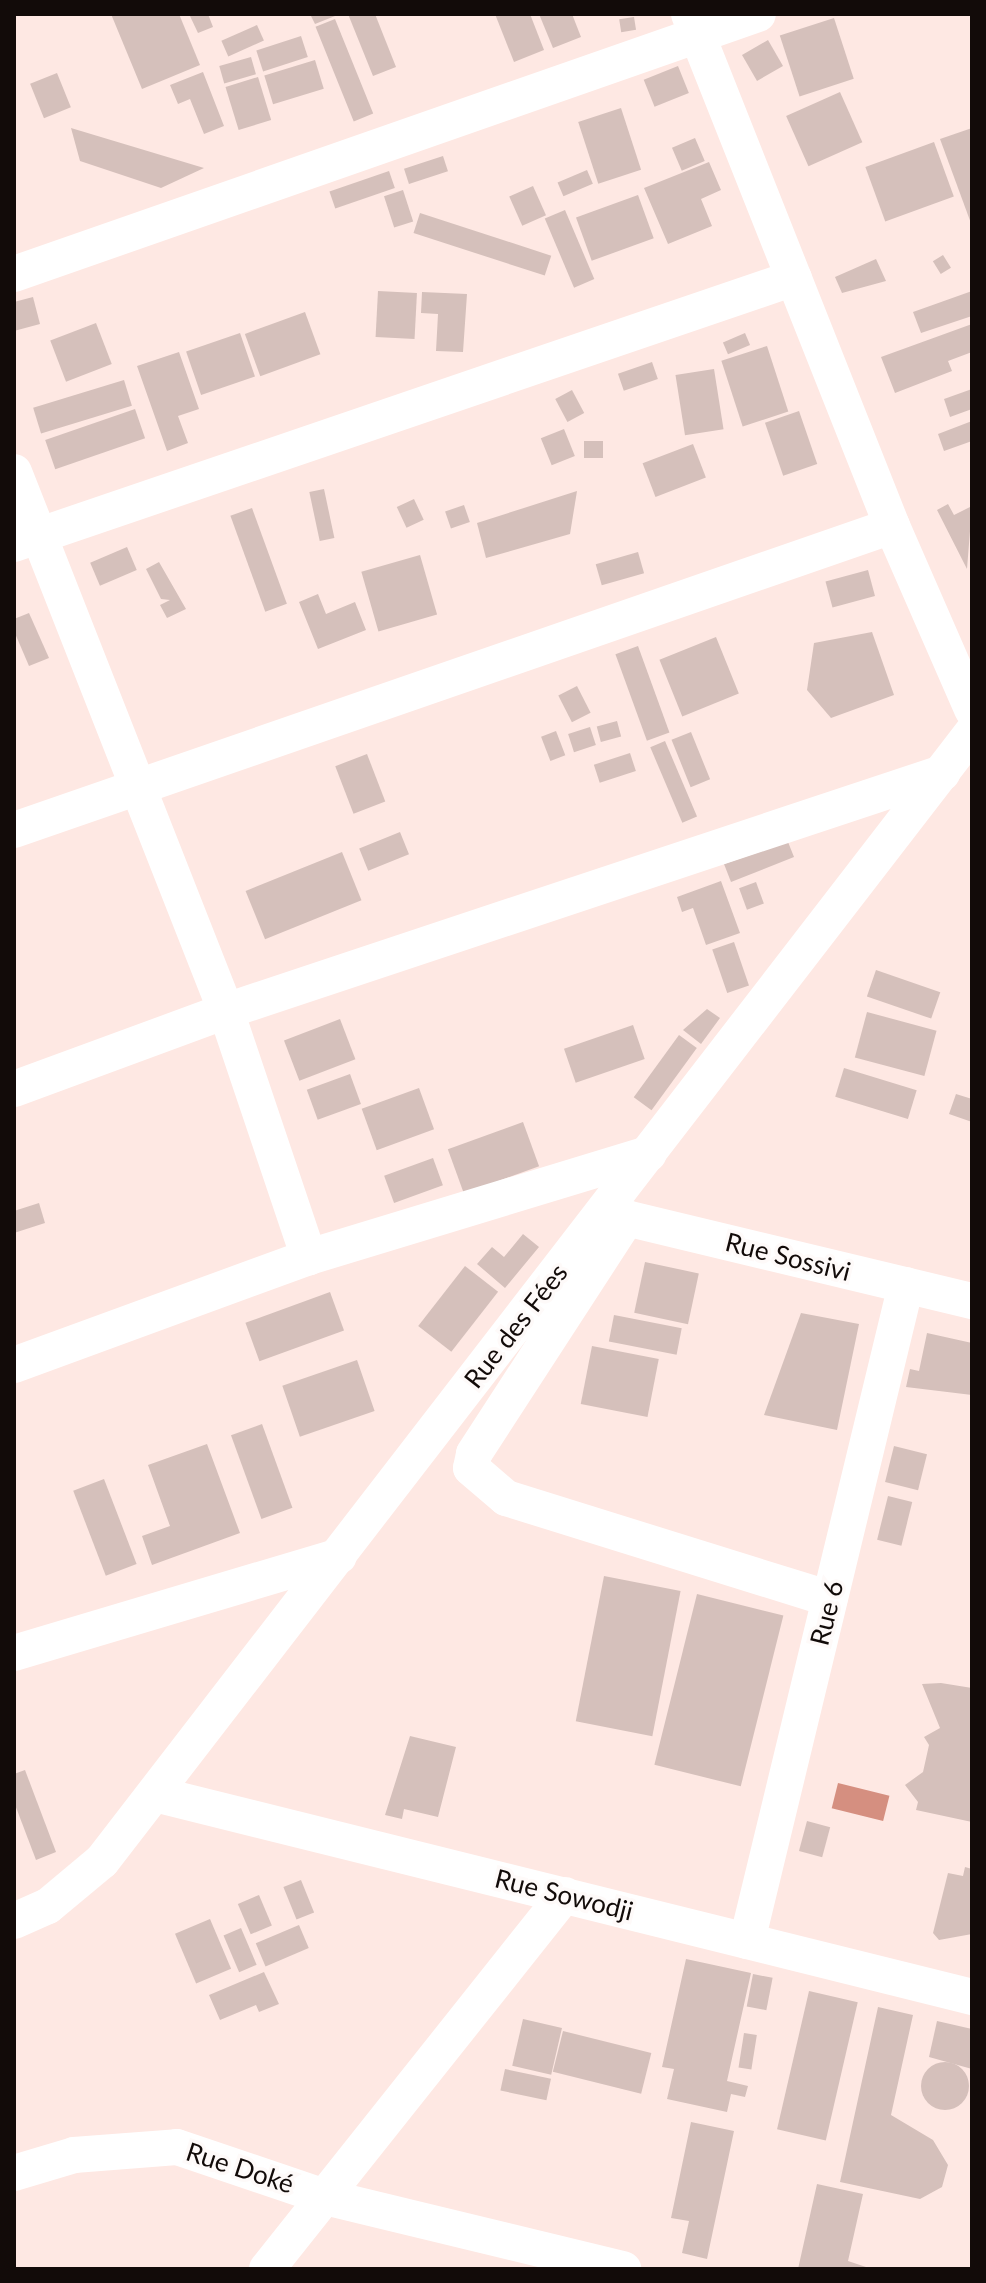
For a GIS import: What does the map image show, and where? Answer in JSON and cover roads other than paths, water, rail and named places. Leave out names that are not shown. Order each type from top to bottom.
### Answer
[{"type":"street","points":[[14,274],[694,24],[758,14]]},
{"type":"street","points":[[694,24],[892,526],[972,709]]},
{"type":"street","points":[[26,540],[794,278]]},
{"type":"street","points":[[14,472],[26,540],[138,787],[226,1011],[309,1257]]},
{"type":"street","points":[[14,830],[892,526]]},
{"type":"street","name":"Rue des Fées","points":[[14,1921],[48,1906],[102,1861],[339,1556],[615,1216],[649,1154],[972,733]]},
{"type":"street","points":[[14,1089],[226,1011],[942,773]]},
{"type":"street","points":[[14,1365],[309,1257],[649,1154]]},
{"type":"street","points":[[615,1216],[474,1454],[471,1468],[506,1498],[830,1599]]},
{"type":"street","name":"Rue Sossivi","points":[[615,1216],[972,1301]]},
{"type":"street","name":"Rue 6","points":[[747,1941],[906,1285]]},
{"type":"street","points":[[14,1653],[339,1556]]},
{"type":"street","name":"Rue Sowodji","points":[[155,1794],[972,1997]]},
{"type":"street","points":[[267,2269],[564,1895]]},
{"type":"street","name":"Rue Doké","points":[[14,2173],[74,2155],[177,2147],[325,2197],[623,2269]]}]
